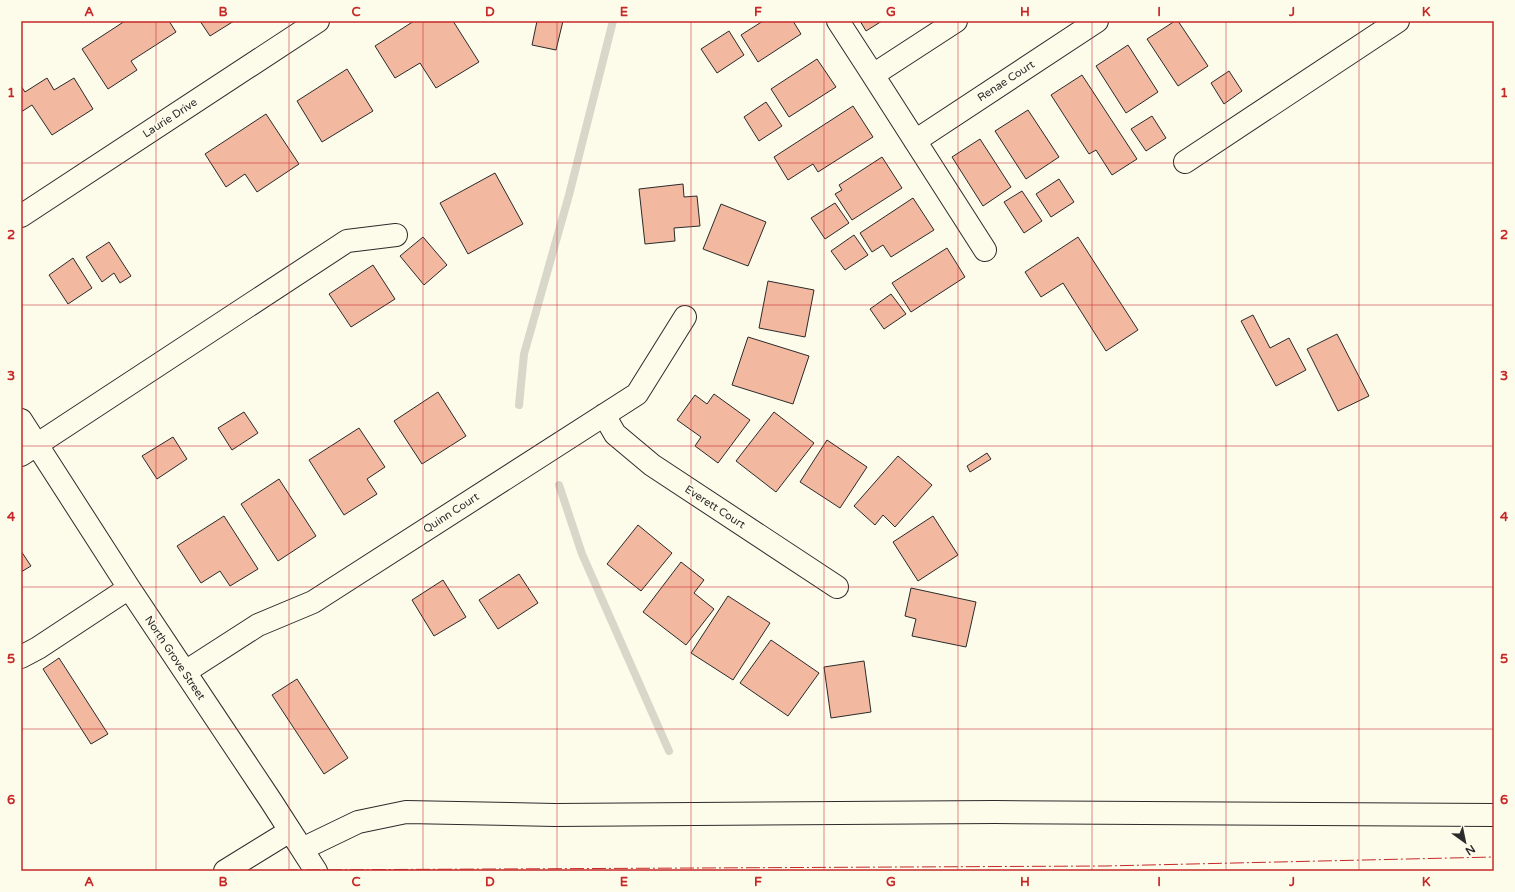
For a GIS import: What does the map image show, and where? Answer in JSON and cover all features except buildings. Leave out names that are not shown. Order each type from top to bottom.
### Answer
[{"type":"street","name":"Laurie Drive","points":[[21,216],[318,21]]},
{"type":"street","points":[[838,21],[985,250]]},
{"type":"street","points":[[873,75],[956,21]]},
{"type":"street","name":"Renae Court","points":[[915,141],[1098,21]]},
{"type":"street","points":[[1185,162],[1398,21]]},
{"type":"street","points":[[29,450],[347,241],[396,235]]},
{"type":"street","name":"Quinn Court","points":[[185,672],[258,625],[313,602],[637,394],[685,317]]},
{"type":"street","name":"Everett Court","points":[[604,415],[615,434],[652,465],[837,587]]},
{"type":"street","name":"North Grove Street","points":[[21,420],[29,450],[129,588],[316,871]]},
{"type":"street","points":[[21,657],[38,648],[129,588]]},
{"type":"street","points":[[225,871],[296,840],[358,822],[406,812],[562,815],[995,812],[1494,815]]},
{"type":"waterway","points":[[519,405],[524,354],[569,195],[613,21]]},
{"type":"waterway","points":[[559,485],[582,554],[669,751]]},
{"type":"power","points":[[284,871],[1105,866],[1494,857]]}]
